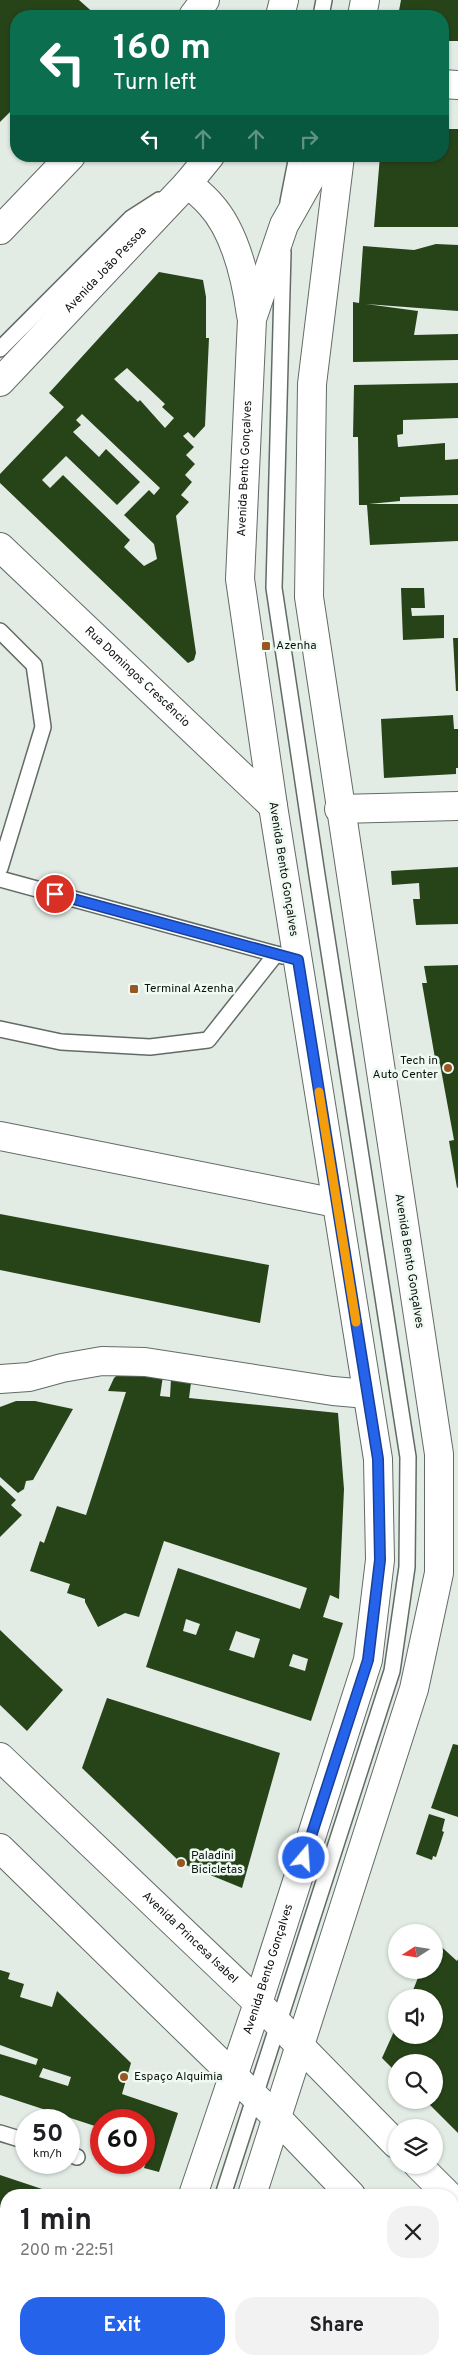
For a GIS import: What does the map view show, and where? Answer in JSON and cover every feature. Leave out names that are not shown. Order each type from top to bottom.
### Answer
[{"type":"main road","points":[[0,230],[65,162]]},
{"type":"main road","name":"Avenida João Pessoa","points":[[0,382],[188,183],[205,162]]},
{"type":"main road","name":"Avenida Bento Gonçalves","points":[[195,2189],[232,2075],[258,2003],[368,1660],[380,1560],[378,1459],[336,1203],[287,957],[273,806],[240,579],[252,319],[284,224],[320,162]]},
{"type":"main road","name":"Avenida Bento Gonçalves","points":[[254,2189],[414,1688],[439,1573],[439,1454],[308,597],[312,384],[339,162]]},
{"type":"main road","points":[[188,183],[212,205],[233,240],[246,283],[252,319]]},
{"type":"main road","name":"Rua Domingos Crescêncio","points":[[0,547],[273,806]]},
{"type":"main road","points":[[340,809],[458,806]]},
{"type":"main road","points":[[0,1136],[336,1203]]},
{"type":"main road","points":[[0,1379],[29,1377],[62,1368],[102,1361],[145,1362],[333,1391],[367,1394]]},
{"type":"main road","name":"Avenida Princesa Isabel","points":[[0,1757],[258,2003],[388,2136]]},
{"type":"main road","points":[[0,1848],[255,2096],[345,2189]]},
{"type":"main road","points":[[427,2174],[442,2189]]},
{"type":"lane","points":[[225,2189],[392,1671],[407,1567],[408,1466],[274,588],[284,224],[296,162]]},
{"type":"lane","points":[[0,349],[131,218],[188,183]]},
{"type":"lane","points":[[0,631],[34,665],[43,727],[0,868]]},
{"type":"lane","points":[[0,879],[287,957],[208,1040],[150,1048],[61,1042],[0,1029]]},
{"type":"lane","points":[[0,2133],[15,2138]]},
{"type":"building","points":[[0,0],[79,0],[90,10],[10,10],[10,112],[0,122]]},
{"type":"building","points":[[401,0],[458,0],[458,41],[449,41],[449,10],[399,10]]},
{"type":"building","points":[[449,129],[458,129],[458,227],[374,227],[379,162],[449,162]]},
{"type":"building","points":[[436,244],[458,245],[458,311],[366,304],[418,311],[414,335],[458,334],[458,360],[353,362],[353,302],[359,303],[363,246],[414,250]]},
{"type":"building","points":[[159,272],[203,280],[206,297],[206,338],[209,338],[205,426],[194,438],[188,432],[183,436],[194,447],[186,455],[195,464],[185,475],[192,482],[181,495],[189,502],[176,516],[196,653],[194,660],[188,663],[0,483],[0,474],[64,407],[49,393]],"holes":[[[127,368],[165,404],[162,407],[174,418],[165,428],[140,400],[138,402],[114,379]],[[82,414],[160,488],[154,495],[149,490],[124,515],[154,544],[157,559],[144,566],[124,547],[130,540],[63,475],[50,488],[42,480],[66,456],[117,505],[140,482],[106,449],[99,457],[73,432],[81,425],[76,420]]]},
{"type":"building","points":[[458,383],[458,418],[403,420],[403,434],[397,435],[398,447],[445,443],[445,460],[458,459],[458,495],[400,497],[400,501],[369,504],[458,504],[458,541],[370,545],[367,505],[359,505],[358,437],[353,437],[354,385]]},
{"type":"building","points":[[401,588],[424,588],[425,608],[411,608],[412,616],[444,615],[444,638],[403,640]]},
{"type":"building","points":[[453,638],[458,638],[458,691],[456,691]]},
{"type":"building","points":[[453,715],[454,729],[458,729],[458,768],[456,768],[456,774],[384,778],[381,719]]},
{"type":"building","points":[[458,867],[458,924],[416,925],[413,899],[420,899],[419,883],[392,885],[391,871]]},
{"type":"building","points":[[458,965],[457,1188],[449,1141],[454,1140],[440,1064],[436,1064],[422,983],[427,983],[424,966]]},
{"type":"building","points":[[0,1214],[269,1265],[260,1323],[0,1270]]},
{"type":"building","points":[[121,1372],[163,1376],[160,1396],[170,1397],[171,1379],[191,1383],[189,1398],[338,1413],[344,1489],[339,1599],[330,1595],[323,1617],[343,1623],[311,1721],[146,1667],[178,1568],[300,1609],[307,1588],[164,1541],[139,1617],[125,1613],[98,1627],[85,1599],[67,1593],[70,1584],[30,1571],[40,1541],[44,1543],[57,1506],[86,1515],[126,1392],[108,1391],[114,1378]],"holes":[[[186,1619],[200,1624],[196,1635],[183,1631]],[[236,1631],[260,1639],[254,1658],[229,1650]],[[293,1654],[308,1659],[305,1671],[289,1666]]]},
{"type":"building","points":[[16,1401],[35,1401],[73,1409],[33,1480],[26,1481],[24,1489],[18,1493],[0,1477],[0,1407]]},
{"type":"building","points":[[0,1485],[16,1500],[11,1505],[22,1515],[0,1537]]},
{"type":"building","points":[[0,1630],[63,1690],[27,1731],[0,1705]]},
{"type":"building","points":[[107,1698],[280,1753],[242,1888],[181,1863],[82,1768]]},
{"type":"building","points":[[453,1744],[458,1745],[458,1817],[431,1808]]},
{"type":"building","points":[[429,1814],[445,1819],[442,1831],[444,1832],[436,1857],[433,1856],[432,1860],[416,1854]]},
{"type":"building","points":[[443,1948],[457,1961],[458,1959],[458,2133],[434,2109],[443,2109],[443,2054],[388,2054],[388,2064],[382,2058],[388,2044],[443,2044],[443,1989],[414,1989],[417,1979],[443,1979]]},
{"type":"building","points":[[0,1970],[10,1973],[8,1979],[24,1984],[20,1997],[52,2007],[57,1991],[131,2063],[122,2094],[178,2113],[159,2172],[155,2171],[155,2109],[90,2109],[90,2124],[80,2121],[80,2109],[43,2109],[0,2095],[0,2054],[36,2065],[38,2059],[0,2045]],"holes":[[[43,2068],[71,2077],[68,2086],[39,2077]]]},
{"type":"building","points":[[0,2175],[42,2189],[0,2189]]},
{"type":"slow traffic","points":[[319,1092],[356,1322]]},
{"type":"place","name":"Azenha","points":[[266,646]]},
{"type":"place","name":"Terminal Azenha","points":[[134,989]]},
{"type":"place","name":"Tech in Auto Center","points":[[448,1068]]},
{"type":"place","name":"Paladini Bicicletas","points":[[181,1863]]},
{"type":"place","name":"Espaço Alquimia","points":[[124,2077]]},
{"type":"route","points":[[55,894],[298,960],[378,1459],[380,1560],[368,1660],[304,1858]]}]
